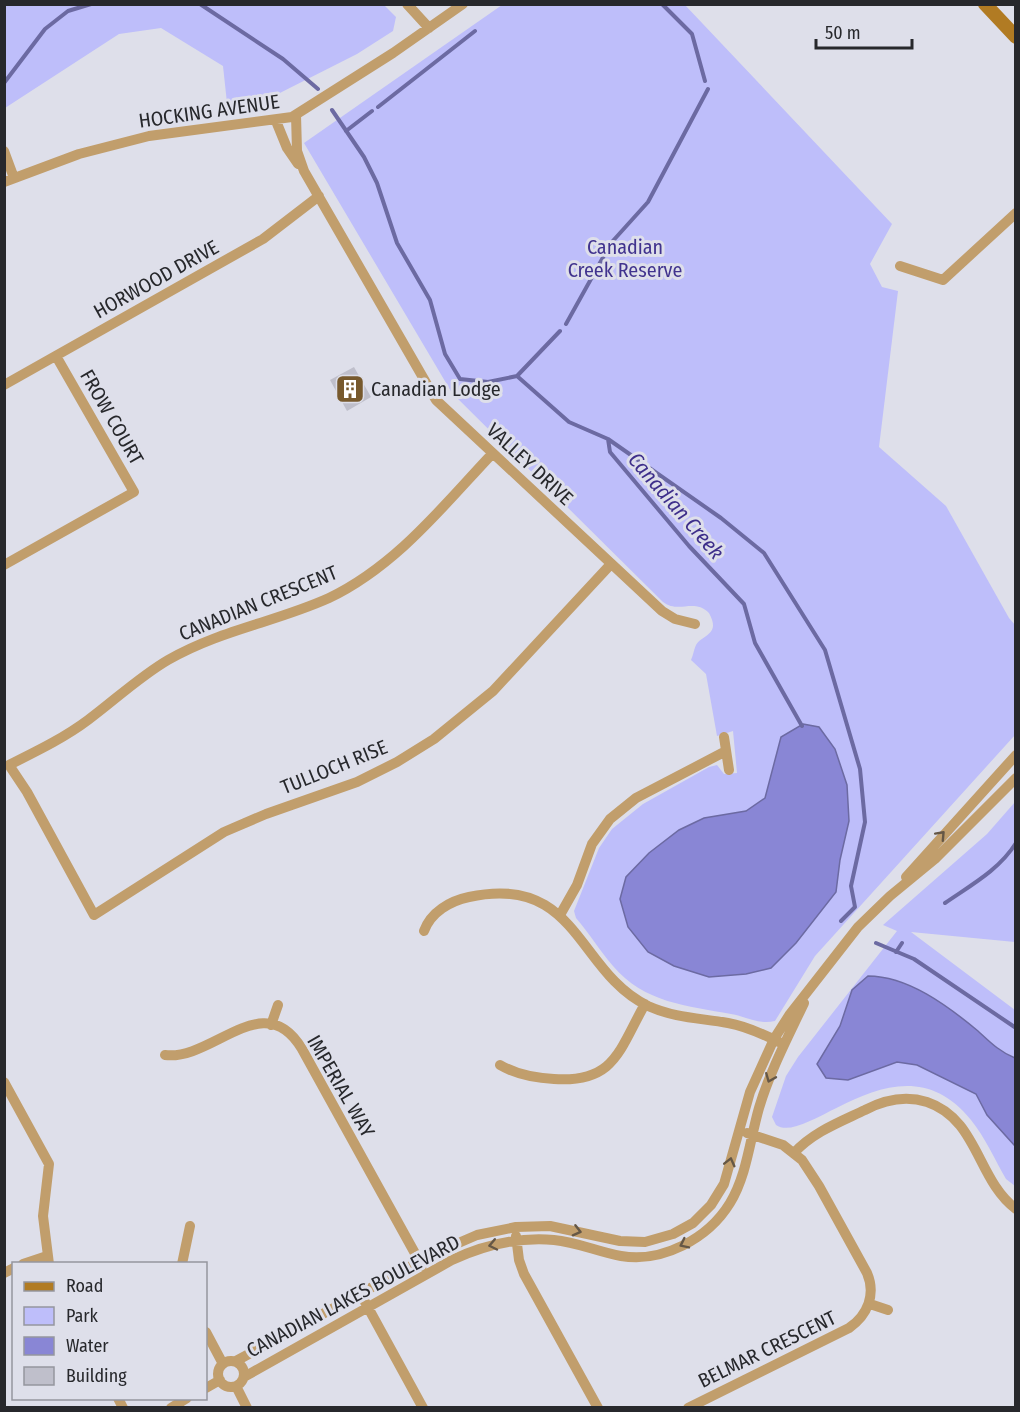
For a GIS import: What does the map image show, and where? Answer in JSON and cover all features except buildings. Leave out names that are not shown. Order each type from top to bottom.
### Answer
[{"type":"main road","points":[[985,4],[1016,37]]},
{"type":"street","points":[[407,4],[429,28]]},
{"type":"street","name":"HOCKING AVENUE","points":[[9,180],[97,149],[149,136],[215,126],[276,121],[296,115],[463,4]]},
{"type":"street","name":"VALLEY DRIVE","points":[[296,115],[297,152],[304,171]]},
{"type":"street","name":"VALLEY DRIVE","points":[[276,121],[288,150],[319,196],[432,394],[492,454],[665,614],[695,624]]},
{"type":"street","points":[[4,151],[9,180]]},
{"type":"street","name":"HORWOOD DRIVE","points":[[4,385],[263,239],[319,196]]},
{"type":"street","points":[[900,266],[943,280],[1016,213]]},
{"type":"street","name":"FROW COURT","points":[[4,566],[134,492],[56,356]]},
{"type":"street","name":"CANADIAN CRESCENT","points":[[94,915],[27,792],[9,765],[77,728],[134,682],[181,653],[239,628],[315,604],[370,574],[415,536],[492,454]]},
{"type":"street","name":"TULLOCH RISE","points":[[94,915],[224,832],[266,814],[351,784],[397,762],[434,739],[493,691],[611,564]]},
{"type":"street","points":[[724,737],[729,770]]},
{"type":"street","points":[[560,915],[577,885],[592,844],[610,819],[636,798],[726,752]]},
{"type":"street","name":"CANADIAN LAKES BOULEVARD","points":[[890,896],[932,844],[1016,755]]},
{"type":"street","name":"CANADIAN LAKES BOULEVARD","points":[[236,1362],[420,1261],[469,1238],[516,1227],[558,1227],[627,1242],[652,1241],[673,1234],[699,1218],[717,1197],[729,1170],[750,1092],[774,1039],[812,986],[846,940],[890,896],[935,859],[1016,778]]},
{"type":"street","points":[[424,931],[432,917],[449,904],[485,894],[523,897],[560,915],[580,935],[610,977],[645,1004],[683,1018],[736,1024],[785,1044]]},
{"type":"street","name":"CANADIAN LAKES BOULEVARD","points":[[244,1377],[427,1274],[480,1248],[516,1241],[554,1240],[632,1257],[656,1255],[680,1247],[703,1233],[729,1205],[739,1185],[762,1100],[812,986]]},
{"type":"street","points":[[500,1065],[536,1078],[576,1080],[593,1076],[614,1059],[645,1004]]},
{"type":"street","points":[[165,1055],[190,1054],[248,1024],[272,1025],[279,1005]]},
{"type":"street","name":"IMPERIAL WAY","points":[[272,1025],[290,1035],[299,1045],[427,1274]]},
{"type":"street","points":[[4,1082],[50,1164],[43,1216],[48,1260],[31,1262]]},
{"type":"street","points":[[794,1153],[809,1138],[875,1105],[901,1098],[921,1100],[939,1107],[958,1121],[1001,1195],[1016,1209]]},
{"type":"street","points":[[738,1131],[776,1142],[794,1153],[819,1186],[867,1273],[871,1290],[870,1304],[888,1310]]},
{"type":"street","points":[[182,1262],[190,1226]]},
{"type":"street","points":[[516,1227],[516,1241],[524,1274],[598,1407]]},
{"type":"street","points":[[361,1294],[423,1407]]},
{"type":"street","name":"BELMAR CRESCENT","points":[[688,1407],[849,1328],[859,1320],[870,1304]]},
{"type":"street","points":[[207,1334],[223,1364]]},
{"type":"street","points":[[236,1362],[243,1368],[244,1377],[236,1386],[225,1386],[220,1380],[219,1371],[223,1364],[236,1362]]},
{"type":"street","points":[[207,1387],[220,1380]]},
{"type":"street","points":[[236,1386],[247,1407]]},
{"type":"green space","points":[[5,5],[384,5],[396,17],[393,31],[357,54],[266,100],[227,103],[223,66],[161,28],[119,34],[5,108]]},
{"type":"green space","name":"Canadian Creek Reserve","points":[[502,5],[685,5],[892,224],[870,264],[882,287],[898,291],[879,447],[946,506],[1015,625],[1015,735],[815,956],[775,1021],[759,1021],[683,1005],[667,1001],[638,988],[613,966],[576,918],[574,911],[599,848],[612,829],[643,804],[709,767],[717,765],[724,774],[737,773],[733,731],[717,736],[706,674],[691,660],[696,645],[712,630],[709,613],[698,607],[675,607],[663,602],[452,393],[304,143]]},
{"type":"green space","points":[[1015,802],[1015,942],[911,932],[1015,1010],[1015,1186],[1006,1179],[971,1120],[944,1096],[915,1086],[887,1088],[859,1097],[810,1121],[791,1127],[776,1125],[772,1117],[786,1076],[798,1057],[897,931],[883,925],[987,834]]},
{"type":"water","points":[[803,724],[819,727],[835,749],[847,785],[849,821],[840,860],[836,892],[796,943],[771,968],[746,974],[709,977],[674,966],[648,952],[628,927],[620,899],[626,877],[649,853],[679,830],[704,818],[746,811],[765,798],[781,737]]},
{"type":"water","points":[[868,976],[898,981],[927,994],[954,1012],[1000,1050],[1015,1058],[1015,1146],[987,1115],[976,1094],[917,1065],[897,1062],[848,1080],[826,1078],[817,1064],[840,1026],[852,990]]},
{"type":"waterway","points":[[4,83],[45,29],[68,11],[91,4]]},
{"type":"waterway","name":"Canadian Creek","points":[[200,4],[283,59],[318,89]]},
{"type":"waterway","points":[[662,4],[692,34],[705,81]]},
{"type":"waterway","points":[[378,107],[475,31]]},
{"type":"waterway","points":[[566,324],[611,243],[648,202],[708,89]]},
{"type":"waterway","name":"Canadian Creek","points":[[332,110],[364,157],[377,183],[397,243],[430,300],[445,354],[460,379],[488,382],[517,376],[569,422],[608,439],[610,452],[689,546],[744,604],[755,643],[802,726]]},
{"type":"waterway","points":[[346,131],[372,111]]},
{"type":"waterway","points":[[517,376],[560,331]]},
{"type":"waterway","points":[[608,439],[721,518],[764,553],[825,650],[860,769],[865,822],[851,886],[855,907],[841,921]]},
{"type":"waterway","points":[[945,903],[993,869],[1016,843]]},
{"type":"waterway","name":"Canadian Creek","points":[[876,943],[914,959],[1016,1028]]},
{"type":"waterway","points":[[896,952],[902,943]]},
{"type":"place","name":"Canadian Lodge","points":[[350,389]]}]
